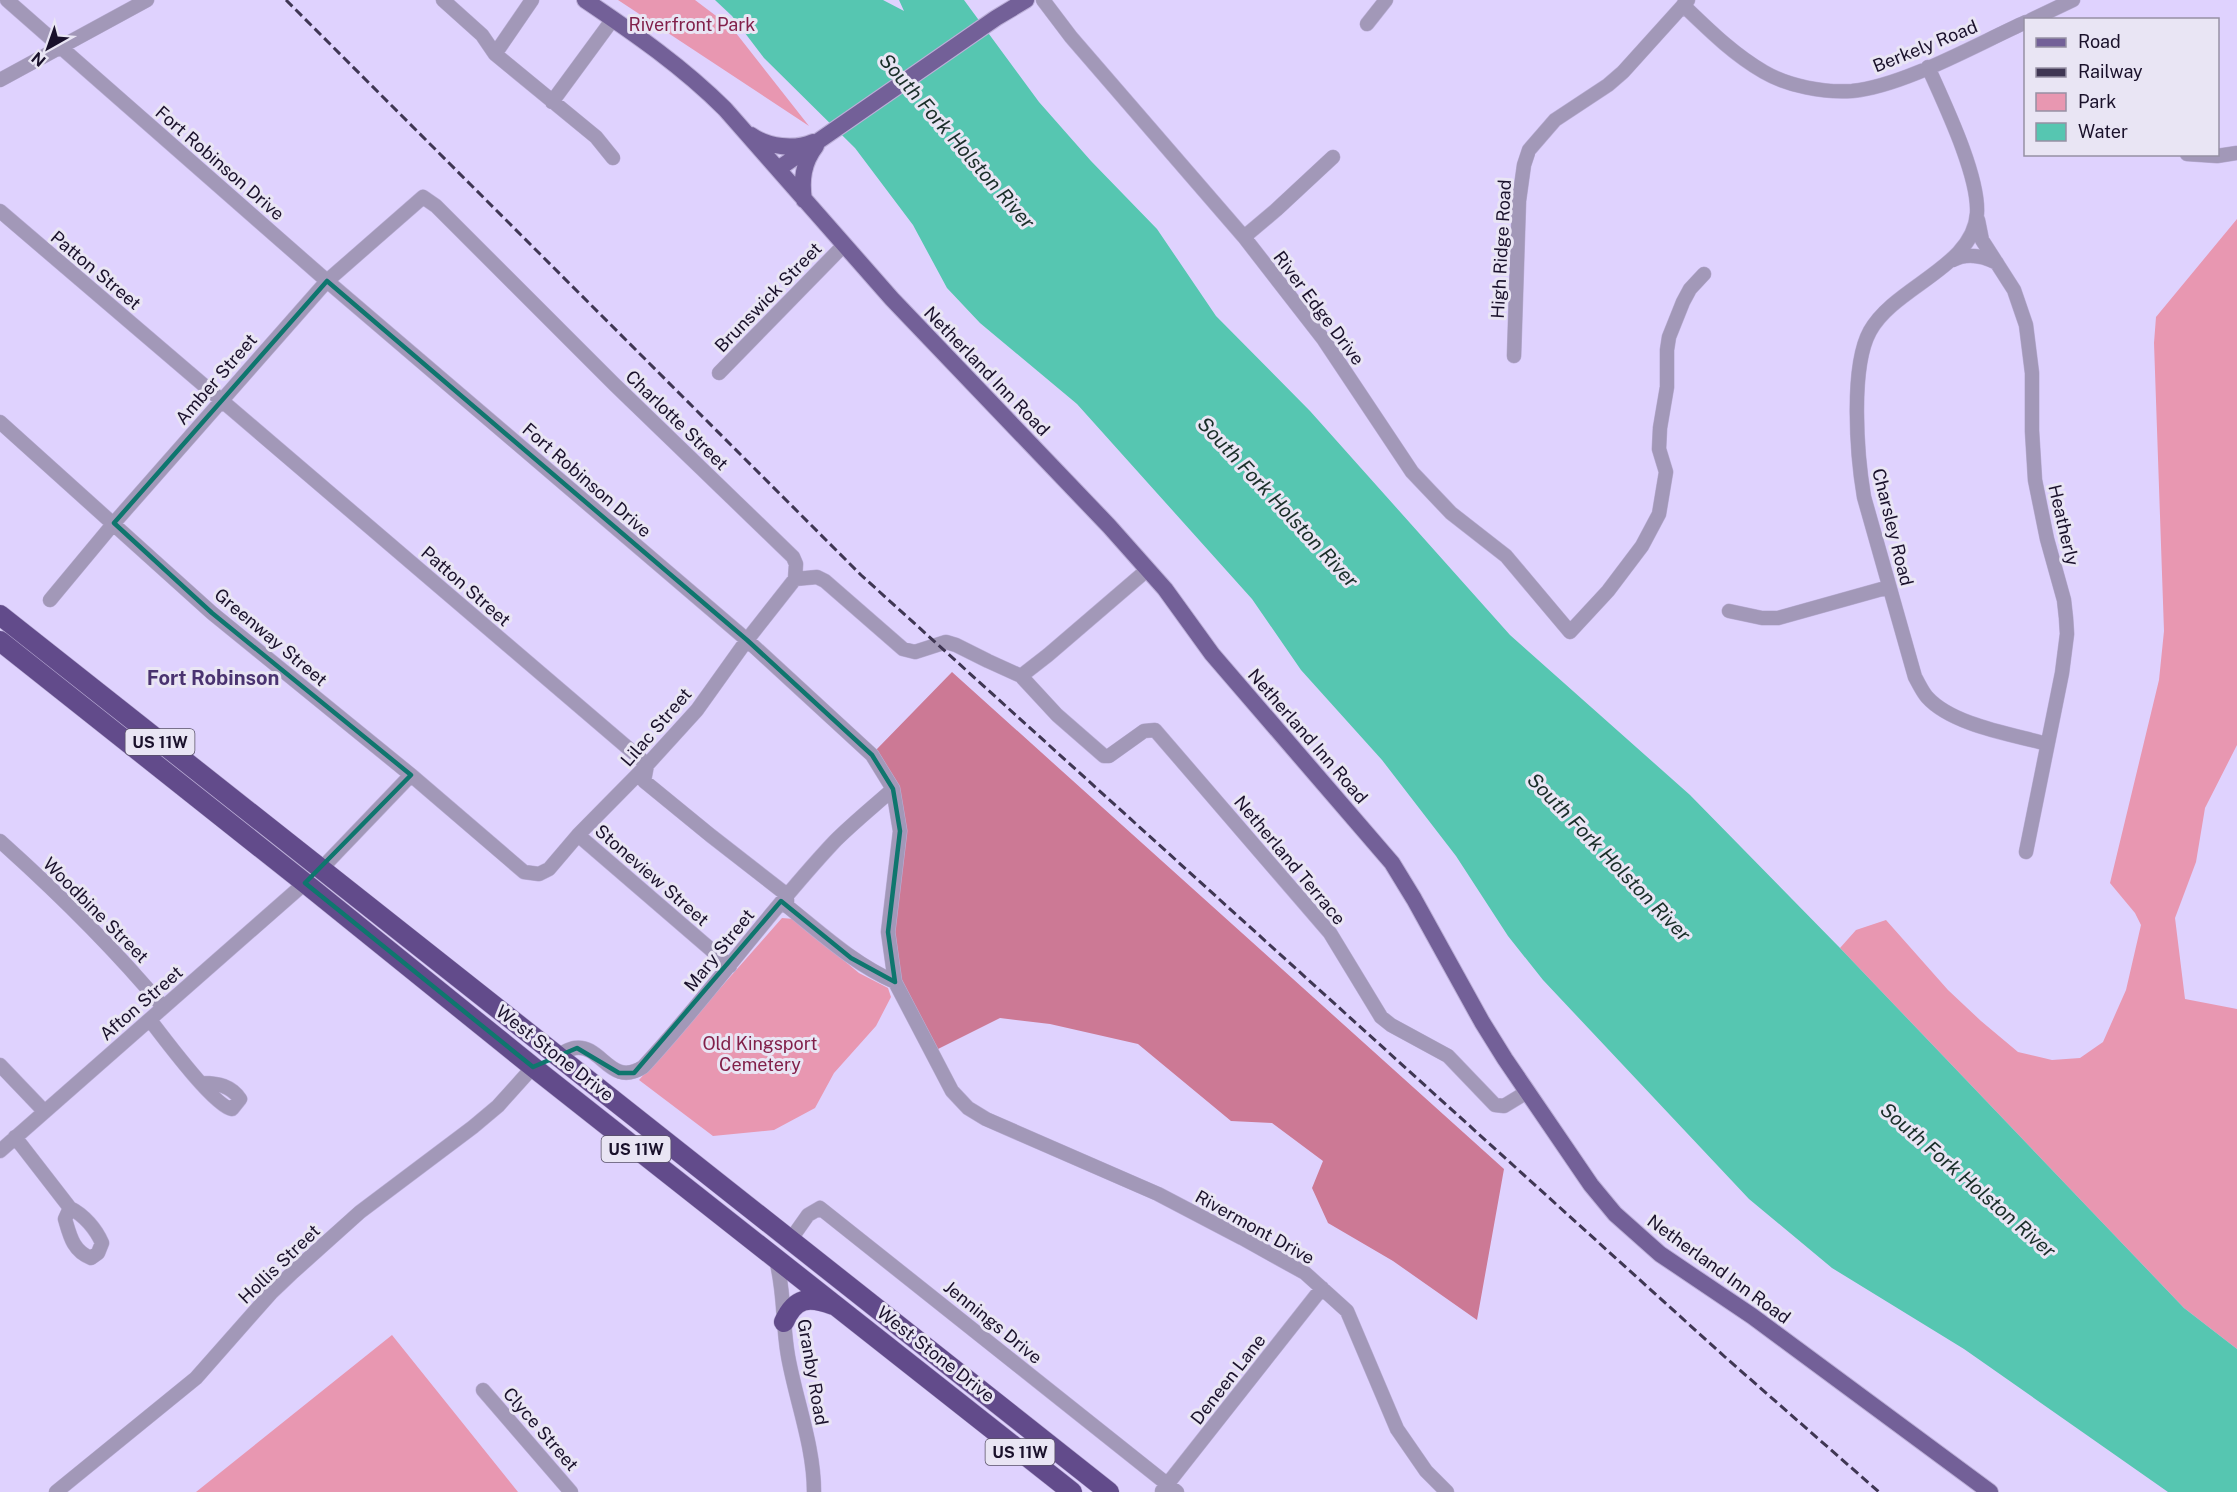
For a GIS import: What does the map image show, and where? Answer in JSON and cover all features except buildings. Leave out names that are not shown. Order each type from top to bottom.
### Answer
[{"type":"highway","name":"West Stone Drive","points":[[0,615],[1109,1492]]},
{"type":"highway","points":[[1,643],[16,628]]},
{"type":"highway","name":"West Stone Drive","points":[[1,643],[306,883],[776,1260],[1072,1492]]},
{"type":"highway","points":[[306,883],[321,869]]},
{"type":"highway","points":[[401,931],[397,945],[401,961]]},
{"type":"highway","points":[[533,1067],[557,1055]]},
{"type":"highway","points":[[776,1260],[791,1239]]},
{"type":"highway","points":[[784,1322],[790,1308],[802,1301],[824,1302],[837,1306]]},
{"type":"main road","name":"Netherland Inn Road","points":[[585,0],[662,54],[706,90],[844,245],[1022,436],[1084,498],[1165,589],[1212,654],[1392,863],[1482,1022],[1527,1092],[1591,1185],[1637,1236],[1659,1254],[1752,1316],[1990,1492]]},
{"type":"main road","points":[[996,18],[1005,0]]},
{"type":"main road","points":[[778,169],[996,18],[1026,0]]},
{"type":"main road","points":[[744,130],[770,144],[792,147],[814,144]]},
{"type":"main road","points":[[804,200],[802,186],[804,170],[814,144]]},
{"type":"street","name":"Fort Robinson Drive","points":[[7,0],[327,281],[747,640],[872,755],[893,789],[900,831],[888,932],[895,982],[952,1091]]},
{"type":"street","points":[[0,80],[147,0]]},
{"type":"street","points":[[443,0],[482,35],[495,54],[596,136],[613,158]]},
{"type":"street","points":[[495,54],[532,0]]},
{"type":"street","name":"River Edge Drive","points":[[1042,0],[1071,37],[1244,237],[1324,340],[1412,472],[1451,513],[1506,556],[1570,632],[1622,573],[1642,546],[1659,514],[1666,472],[1659,449],[1667,387],[1669,337],[1690,289],[1704,274]]},
{"type":"street","points":[[1367,24],[1386,0]]},
{"type":"street","points":[[2040,18],[2058,14],[2073,0]]},
{"type":"street","name":"Berkely Road","points":[[1686,2],[1721,42],[1766,73],[1808,87],[1830,91],[1852,91],[1876,86],[1928,67],[2024,22]]},
{"type":"street","name":"High Ridge Road","points":[[1514,356],[1519,201],[1524,165],[1529,150],[1555,120],[1608,85],[1623,72],[1686,2]]},
{"type":"street","points":[[552,102],[613,19]]},
{"type":"street","name":"Heatherly","points":[[1928,67],[1969,170],[1975,190],[1982,240],[2014,290],[2026,325],[2032,372],[2035,480],[2047,539],[2064,600],[2066,651],[2026,852]]},
{"type":"street","points":[[2219,156],[2237,153]]},
{"type":"street","points":[[1244,237],[1333,157]]},
{"type":"street","name":"Amber Street","points":[[50,600],[114,523],[327,281],[423,197]]},
{"type":"street","name":"Charlotte Street","points":[[423,197],[436,206],[615,385],[793,557],[796,564],[795,579]]},
{"type":"street","name":"Patton Street","points":[[0,211],[647,765]]},
{"type":"street","name":"Heatherly","points":[[1943,265],[1955,256],[1967,242],[1973,231],[1977,213]]},
{"type":"street","name":"Brunswick Street","points":[[719,373],[844,245]]},
{"type":"street","points":[[1943,265],[1961,256],[1970,255],[1997,263]]},
{"type":"street","name":"Charsley Road","points":[[1943,265],[1892,304],[1871,328],[1865,340],[1861,358],[1858,422],[1860,473],[1864,497],[1915,677],[1926,696],[1957,717],[2047,744]]},
{"type":"street","name":"Greenway Street","points":[[0,422],[213,613],[524,872]]},
{"type":"street","points":[[795,579],[817,577],[825,580],[903,649],[922,651],[946,642],[1021,676],[1033,669],[1148,570]]},
{"type":"street","name":"Lilac Street","points":[[524,872],[539,874],[549,869],[578,835],[647,765],[697,710],[747,640],[795,579]]},
{"type":"street","points":[[1729,611],[1762,618],[1778,618],[1889,587]]},
{"type":"street","name":"Netherland Terrace","points":[[1021,676],[1057,715],[1104,756],[1109,756],[1144,731],[1155,730],[1330,933],[1381,1017],[1391,1025],[1448,1056],[1495,1105],[1504,1106],[1527,1092]]},
{"type":"street","points":[[647,765],[644,780],[787,895],[787,906],[851,958],[895,982]]},
{"type":"street","points":[[321,869],[411,776]]},
{"type":"street","name":"Mary Street","points":[[557,1055],[577,1048],[589,1052],[620,1073],[634,1073],[650,1060],[787,895],[837,839],[893,789]]},
{"type":"street","name":"Stoneview Street","points":[[578,835],[730,966]]},
{"type":"street","name":"Woodbine Street","points":[[0,841],[120,956],[163,1007]]},
{"type":"street","name":"Afton Street","points":[[0,1151],[306,883]]},
{"type":"street","points":[[150,1020],[203,1083]]},
{"type":"street","points":[[0,1065],[44,1111]]},
{"type":"street","name":"Hollis Street","points":[[56,1492],[196,1378],[271,1293],[292,1273],[360,1212],[482,1120],[498,1106],[533,1067]]},
{"type":"street","name":"Rivermont Drive","points":[[952,1091],[968,1108],[986,1119],[1158,1194],[1305,1273],[1347,1311],[1397,1429],[1426,1471],[1447,1492]]},
{"type":"street","points":[[15,1137],[70,1208]]},
{"type":"street","name":"Jennings Drive","points":[[791,1239],[808,1215],[820,1208],[1169,1490]]},
{"type":"street","name":"Granby Road","points":[[776,1260],[783,1284],[788,1355],[814,1476],[814,1492]]},
{"type":"street","name":"Deneen Lane","points":[[1169,1490],[1322,1287]]},
{"type":"street","name":"Clyce Street","points":[[483,1390],[571,1492]]},
{"type":"highlighted area","points":[[327,281],[747,640],[872,755],[893,789],[900,831],[888,932],[895,982],[851,958],[781,901],[634,1073],[619,1073],[577,1048],[533,1067],[305,883],[411,775],[212,613],[114,523]]},
{"type":"green space","name":"Riverfront Park","points":[[618,0],[695,0],[732,28],[809,126]]},
{"type":"green space","points":[[2237,219],[2237,745],[2205,808],[2196,862],[2175,918],[2185,999],[2237,1009],[2237,1349],[2184,1308],[1840,948],[1856,930],[1886,920],[1948,990],[2018,1052],[2052,1060],[2080,1058],[2103,1042],[2126,990],[2141,925],[2135,913],[2110,883],[2159,680],[2164,631],[2154,343],[2156,317]]},
{"type":"green space","name":"Old Kingsport Cemetery","points":[[782,918],[794,919],[859,973],[888,988],[891,997],[876,1026],[834,1073],[815,1108],[774,1130],[713,1136],[639,1080]]},
{"type":"green space","points":[[392,1335],[518,1492],[196,1492]]},
{"type":"shaded area","points":[[952,672],[1504,1169],[1477,1320],[1393,1261],[1328,1223],[1312,1188],[1323,1161],[1272,1123],[1231,1121],[1138,1044],[1050,1024],[1000,1018],[932,1052],[890,956],[900,831],[876,750]]},
{"type":"water","name":"South Fork Holston River","points":[[715,0],[883,0],[904,11],[899,0],[964,0],[1039,102],[1091,161],[1157,229],[1216,316],[1310,411],[1510,635],[1690,795],[1840,948],[2184,1308],[2237,1349],[2237,1492],[2168,1492],[1964,1349],[1832,1268],[1749,1199],[1543,980],[1508,936],[1456,856],[1382,760],[1301,670],[1252,599],[1077,404],[980,323],[947,288],[913,225],[855,148],[764,58],[732,16]]},
{"type":"railway","points":[[286,0],[861,575],[1725,1357],[1879,1492]]},
{"type":"district","name":"Fort Robinson","points":[[213,678]]}]
